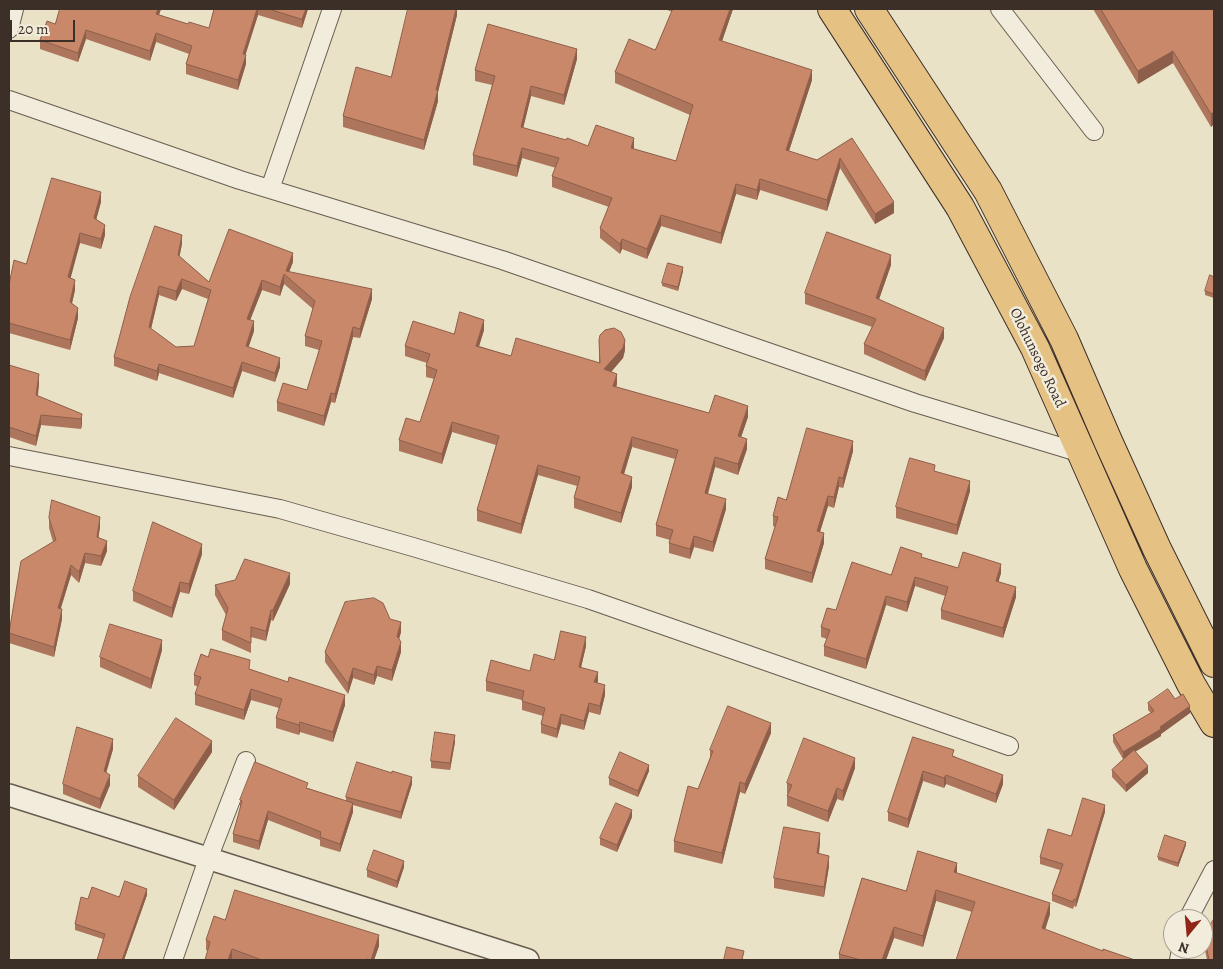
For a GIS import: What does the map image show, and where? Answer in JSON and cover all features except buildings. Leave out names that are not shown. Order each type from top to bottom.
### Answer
[{"type":"main road","name":"Olohunsogo Road","points":[[832,9],[960,207],[1035,348],[1133,569],[1191,684],[1214,723]]},
{"type":"main road","name":"Olohunsogo Road","points":[[869,9],[988,191],[1064,339],[1132,495],[1214,663]]},
{"type":"street","points":[[9,29],[14,9]]},
{"type":"street","points":[[270,189],[332,9]]},
{"type":"street","points":[[1000,9],[1094,131]]},
{"type":"street","points":[[9,100],[270,189],[502,260],[915,402],[1081,453]]},
{"type":"street","points":[[9,456],[280,509],[384,538],[588,599],[1009,746]]},
{"type":"street","points":[[173,960],[208,859],[246,761]]},
{"type":"street","points":[[9,795],[528,960]]},
{"type":"street","points":[[1193,909],[1214,870]]}]
